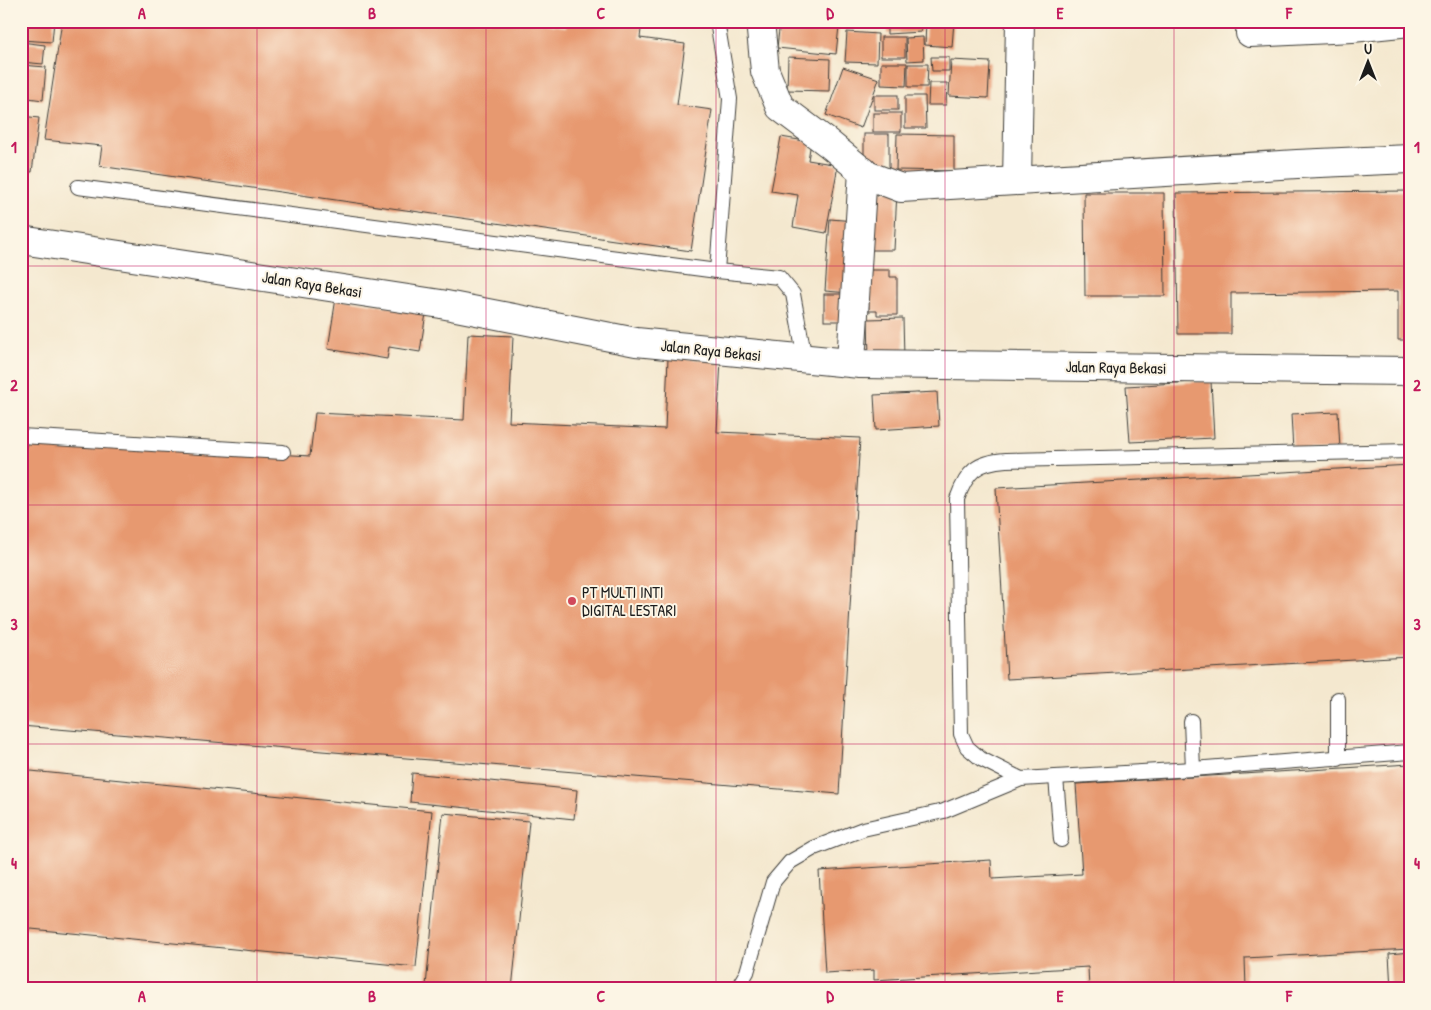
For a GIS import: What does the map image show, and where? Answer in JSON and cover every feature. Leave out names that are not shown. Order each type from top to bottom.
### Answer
[{"type":"street","points":[[760,21],[765,71],[780,107],[867,175],[901,188],[1410,159]]},
{"type":"street","points":[[1017,181],[1020,21]]},
{"type":"street","points":[[1250,33],[1352,28],[1410,22]]},
{"type":"street","points":[[851,362],[862,171]]},
{"type":"street","name":"Jalan Raya Bekasi","points":[[21,240],[441,304],[636,342],[805,359],[860,364],[1410,371]]},
{"type":"lane","points":[[717,21],[730,99],[717,271]]},
{"type":"lane","points":[[78,187],[717,271],[778,277],[793,294],[805,359]]},
{"type":"lane","points":[[21,436],[283,452]]},
{"type":"lane","points":[[1021,779],[981,759],[967,747],[961,734],[957,499],[963,481],[976,467],[991,461],[1006,460],[1410,451]]},
{"type":"lane","points":[[1338,699],[1338,759]]},
{"type":"lane","points":[[1191,721],[1193,769]]},
{"type":"lane","points":[[737,989],[746,972],[773,882],[790,862],[814,848],[863,829],[944,812],[1021,779],[1338,759],[1410,752]]},
{"type":"lane","points":[[1056,777],[1060,840]]},
{"type":"building","points":[[21,21],[54,21],[52,42],[21,40]]},
{"type":"building","points":[[62,21],[525,21],[566,27],[567,21],[642,21],[640,38],[685,44],[677,105],[712,110],[691,251],[99,166],[102,146],[44,140]]},
{"type":"building","points":[[780,21],[839,26],[836,54],[777,48]]},
{"type":"building","points":[[833,21],[847,21],[847,23],[833,23]]},
{"type":"building","points":[[850,21],[881,21],[881,27],[850,27]]},
{"type":"building","points":[[887,21],[920,21],[921,32],[887,34]]},
{"type":"building","points":[[926,21],[954,21],[952,47],[925,45]]},
{"type":"building","points":[[847,32],[878,34],[877,63],[845,62]]},
{"type":"building","points":[[881,37],[905,37],[905,57],[881,57]]},
{"type":"building","points":[[923,37],[924,60],[907,61],[906,38]]},
{"type":"building","points":[[21,42],[45,45],[43,64],[21,62]]},
{"type":"building","points":[[788,57],[830,59],[829,91],[787,90]]},
{"type":"building","points":[[931,57],[949,57],[949,71],[932,71]]},
{"type":"building","points":[[951,60],[990,62],[988,98],[949,96]]},
{"type":"building","points":[[881,63],[907,63],[906,86],[881,85]]},
{"type":"building","points":[[908,64],[928,64],[927,87],[908,87]]},
{"type":"building","points":[[21,65],[46,67],[43,100],[21,97]]},
{"type":"building","points":[[843,67],[879,79],[861,128],[826,115]]},
{"type":"building","points":[[929,83],[947,83],[946,105],[928,105]]},
{"type":"building","points":[[874,95],[898,95],[898,110],[874,110]]},
{"type":"building","points":[[905,96],[925,96],[926,128],[905,128]]},
{"type":"building","points":[[873,113],[901,113],[901,132],[873,132]]},
{"type":"building","points":[[21,116],[39,118],[32,172],[21,171]]},
{"type":"building","points":[[864,134],[889,134],[889,170],[864,170]]},
{"type":"building","points":[[897,134],[954,135],[954,171],[896,170]]},
{"type":"building","points":[[781,137],[811,142],[808,160],[838,165],[826,233],[793,227],[798,195],[771,191]]},
{"type":"building","points":[[871,190],[897,191],[894,250],[871,250]]},
{"type":"building","points":[[1410,191],[1410,340],[1398,340],[1398,291],[1231,293],[1231,334],[1178,334],[1176,193]]},
{"type":"building","points":[[1084,193],[1164,193],[1165,296],[1085,296]]},
{"type":"building","points":[[830,219],[855,221],[850,293],[825,291]]},
{"type":"building","points":[[868,270],[890,270],[890,277],[897,277],[897,315],[877,315],[877,311],[869,311]]},
{"type":"building","points":[[824,294],[851,294],[851,321],[824,321]]},
{"type":"building","points":[[336,298],[426,313],[420,352],[389,347],[387,359],[328,349]]},
{"type":"building","points":[[903,318],[904,357],[869,358],[868,319]]},
{"type":"building","name":"PT MULTI INTI DIGITAL LESTARI","points":[[468,334],[513,336],[509,422],[665,429],[668,358],[721,360],[717,432],[860,438],[839,794],[21,726],[21,447],[26,447],[26,439],[310,456],[315,413],[464,420]]},
{"type":"building","points":[[1211,381],[1214,438],[1130,442],[1126,386]]},
{"type":"building","points":[[937,392],[939,426],[876,430],[874,395]]},
{"type":"building","points":[[1338,412],[1340,449],[1293,451],[1291,414]]},
{"type":"building","points":[[1410,465],[1410,657],[1007,679],[996,488]]},
{"type":"building","points":[[1410,764],[1410,949],[1245,958],[1246,989],[1089,989],[1088,967],[874,980],[874,970],[825,973],[819,871],[991,860],[992,879],[1082,874],[1076,784]]},
{"type":"building","points":[[21,770],[432,811],[416,967],[21,928]]},
{"type":"building","points":[[412,773],[577,790],[574,819],[410,802]]},
{"type":"building","points":[[443,813],[529,821],[512,989],[458,989],[426,986]]},
{"type":"building","points":[[1410,952],[1410,989],[1391,989],[1389,954]]},
{"type":"place","name":"PT MULTI INTI DIGITAL LESTARI","points":[[572,601]]}]
